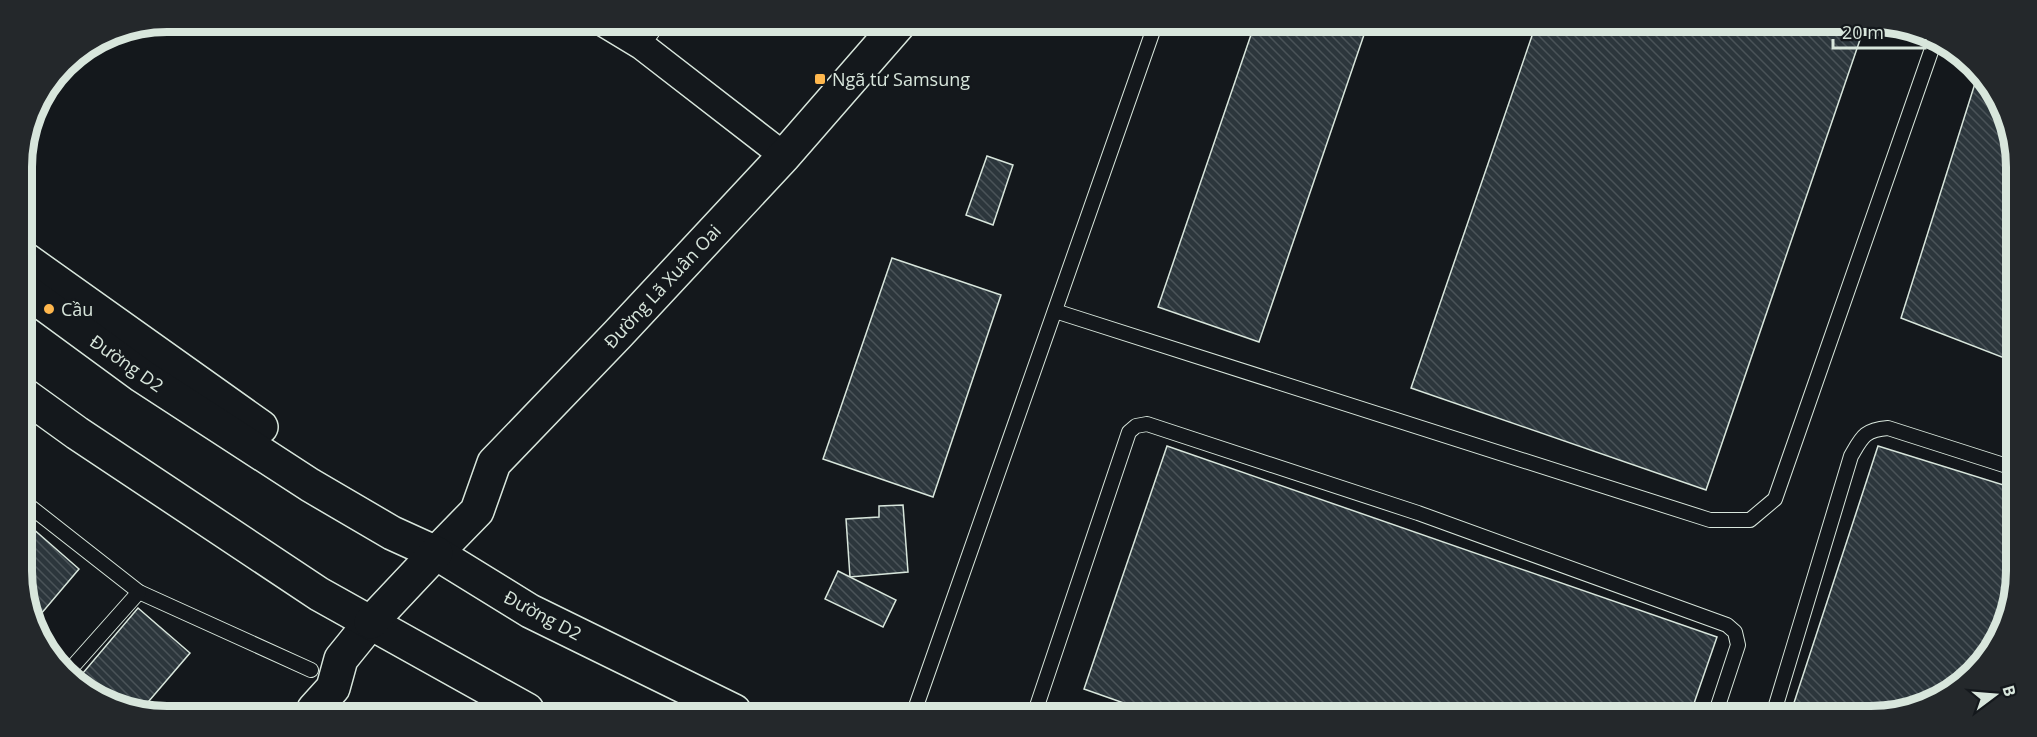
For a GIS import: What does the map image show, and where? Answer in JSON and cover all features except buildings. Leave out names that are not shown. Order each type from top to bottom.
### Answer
[{"type":"main road","name":"Đường Lã Xuân Oai","points":[[317,706],[333,688],[341,659],[371,622],[477,511],[494,463],[784,156],[892,32]]},
{"type":"main road","name":"Đường D2","points":[[32,264],[322,471],[355,512]]},
{"type":"main road","name":"Đường D2","points":[[32,295],[142,376],[355,512],[436,553],[530,610],[723,706]]},
{"type":"main road","points":[[32,400],[304,585],[341,608],[371,622],[520,706]]},
{"type":"main road","points":[[32,425],[258,578],[304,585]]},
{"type":"street","points":[[619,32],[642,46],[784,156]]},
{"type":"lane","points":[[642,46],[652,32]]},
{"type":"lane","points":[[916,706],[1153,32]]},
{"type":"lane","points":[[1054,311],[1710,520],[1750,520],[1775,499],[1933,47]]},
{"type":"lane","points":[[1041,705],[1129,432],[1136,426],[1147,424],[1418,513],[1726,625],[1736,632],[1738,645],[1718,705]]},
{"type":"lane","points":[[1776,705],[1851,456],[1862,436],[1873,429],[1888,428],[2006,466]]},
{"type":"lane","points":[[32,508],[140,592],[311,670]]},
{"type":"lane","points":[[72,667],[140,592]]},
{"type":"place","name":"Ngã tư Samsung","points":[[820,79]]},
{"type":"place","name":"Cầu","points":[[49,309]]}]
